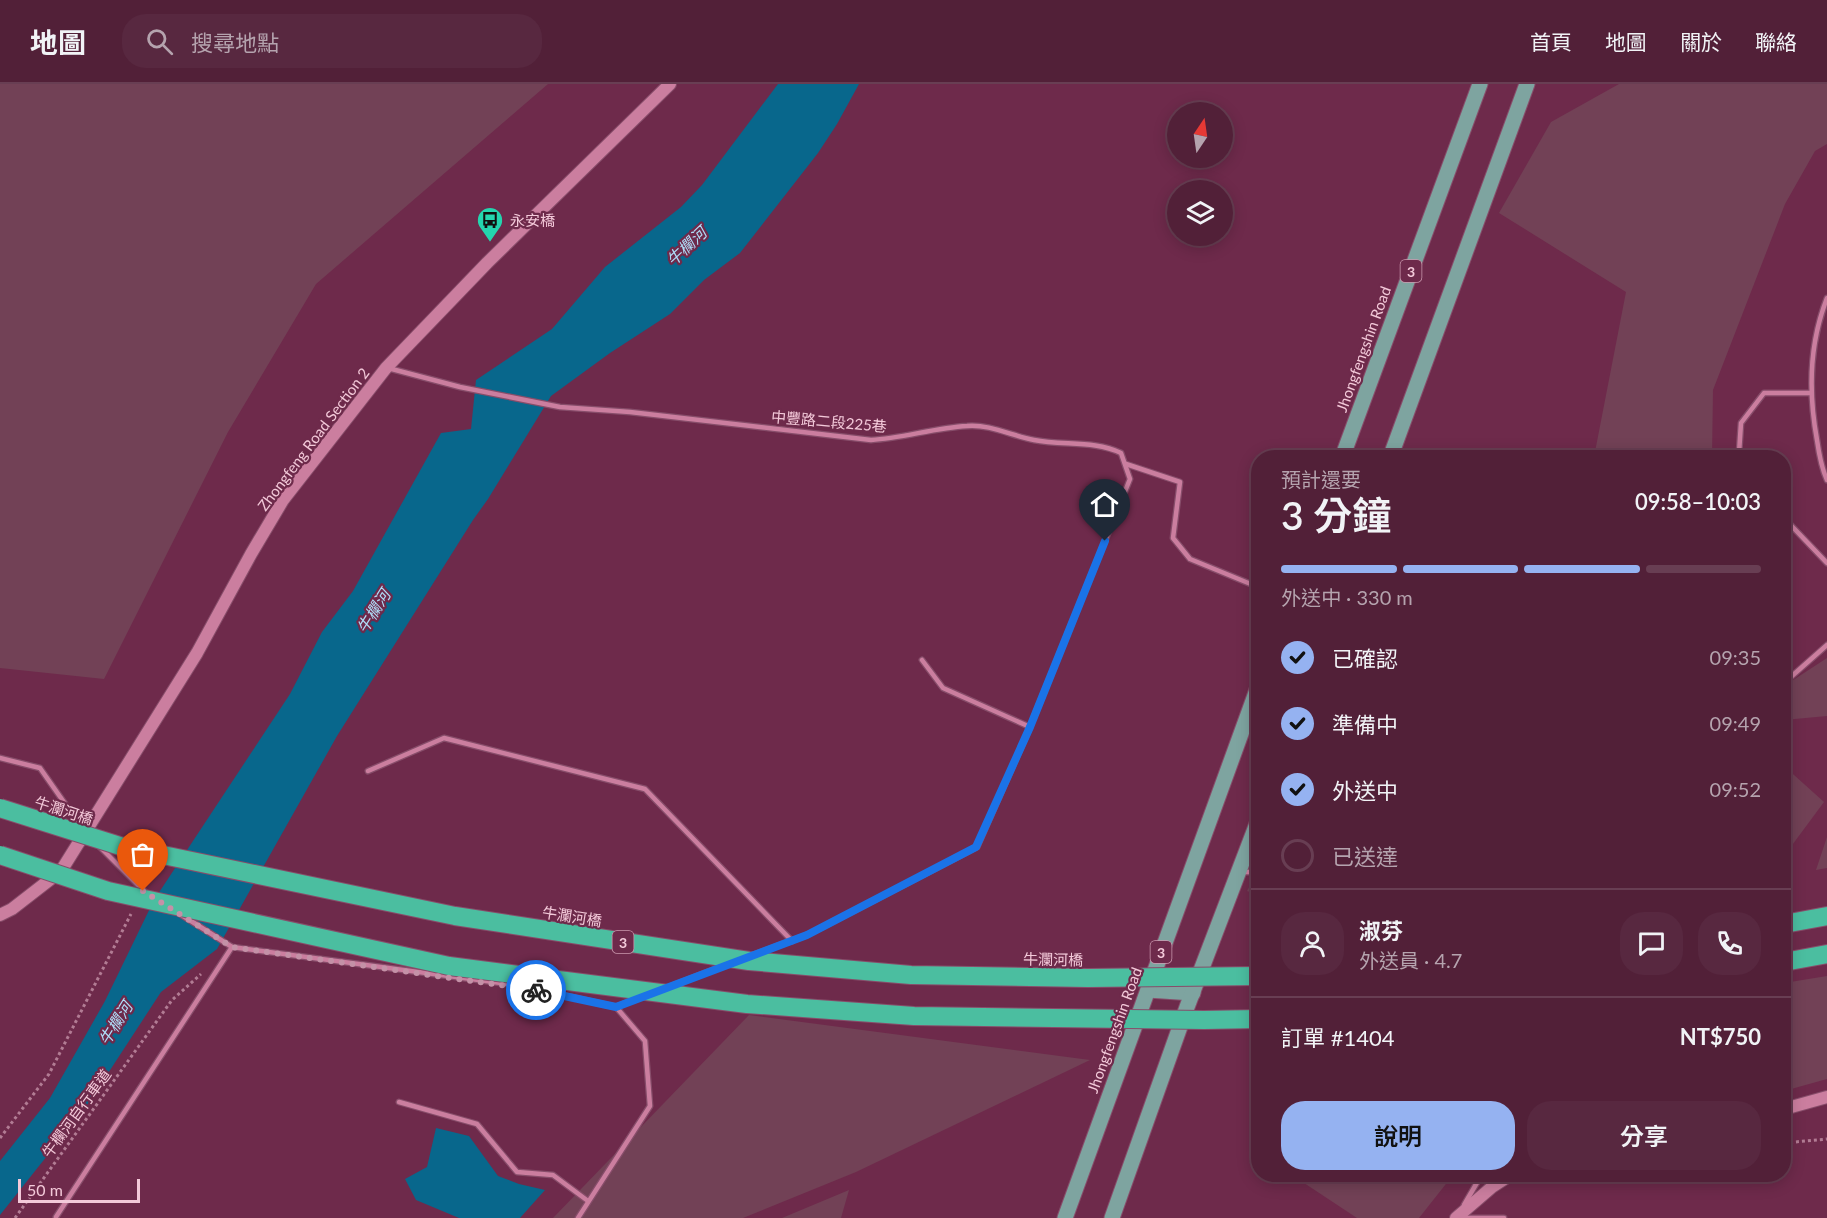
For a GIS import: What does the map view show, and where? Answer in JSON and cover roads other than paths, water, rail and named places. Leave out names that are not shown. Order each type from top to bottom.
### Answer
[{"type":"highway","name":"牛瀾河橋","points":[[0,808],[120,846],[454,916],[749,961],[911,975],[1088,978],[1251,976]]},
{"type":"highway","points":[[0,855],[108,891],[461,967],[747,1004],[914,1016],[1251,1019]]},
{"type":"highway","points":[[1791,923],[1827,915]]},
{"type":"highway","points":[[1791,961],[1827,954]]},
{"type":"main road","name":"Jhongfengshin Road","points":[[1345,450],[1480,84]]},
{"type":"main road","points":[[1393,450],[1527,84]]},
{"type":"main road","name":"Jhongfengshin Road","points":[[1065,1218],[1251,706]]},
{"type":"main road","points":[[1112,1218],[1251,840]]},
{"type":"main road","points":[[1148,990],[1193,993]]},
{"type":"street","name":"Zhongfeng Road Section 2","points":[[0,915],[12,909],[61,871],[197,653],[283,500],[386,368],[487,263],[670,84]]},
{"type":"street","points":[[1791,1107],[1827,1097]]},
{"type":"street","points":[[1458,1218],[1500,1182]]},
{"type":"lane","points":[[1827,298],[1817,330],[1810,372],[1812,411],[1822,470],[1827,480]]},
{"type":"lane","name":"中豐路二段225巷","points":[[386,368],[460,387],[560,407],[630,412],[871,440],[896,439],[918,433],[982,426],[1036,440],[1111,448],[1120,453],[1126,464],[1180,482],[1173,538],[1190,559],[1251,584]]},
{"type":"lane","points":[[1739,450],[1741,423],[1764,393],[1811,393]]},
{"type":"lane","points":[[0,758],[40,768],[86,833],[144,892],[232,947],[516,985],[616,1007],[807,935],[976,847],[1030,727],[1131,479],[1126,464]]},
{"type":"lane","points":[[1791,525],[1827,564]]},
{"type":"lane","points":[[1791,678],[1827,645]]},
{"type":"lane","points":[[922,660],[944,688],[1030,727]]},
{"type":"lane","points":[[368,771],[444,738],[645,789],[792,940]]},
{"type":"lane","points":[[1239,872],[1251,872]]},
{"type":"lane","points":[[56,1217],[232,947]]},
{"type":"lane","points":[[578,1218],[650,1106],[645,1041],[616,1007]]},
{"type":"lane","points":[[399,1102],[477,1124],[517,1172],[553,1175],[588,1202]]},
{"type":"lane","points":[[1478,1182],[1458,1218],[1504,1218]]},
{"type":"water","name":"牛欄河","points":[[778,84],[859,84],[818,153],[740,253],[704,280],[670,314],[610,353],[551,396],[337,736],[217,949],[161,992],[86,1107],[0,1215],[0,1161],[50,1098],[105,1001],[154,900],[290,694],[322,632],[353,591],[441,433],[471,429],[476,380],[552,329],[605,267],[681,207],[702,185]]},
{"type":"water","points":[[436,1128],[469,1136],[498,1176],[545,1190],[520,1218],[459,1218],[416,1200],[405,1179],[427,1167]]},
{"type":"place","name":"永安橋","points":[[490,243]]}]
